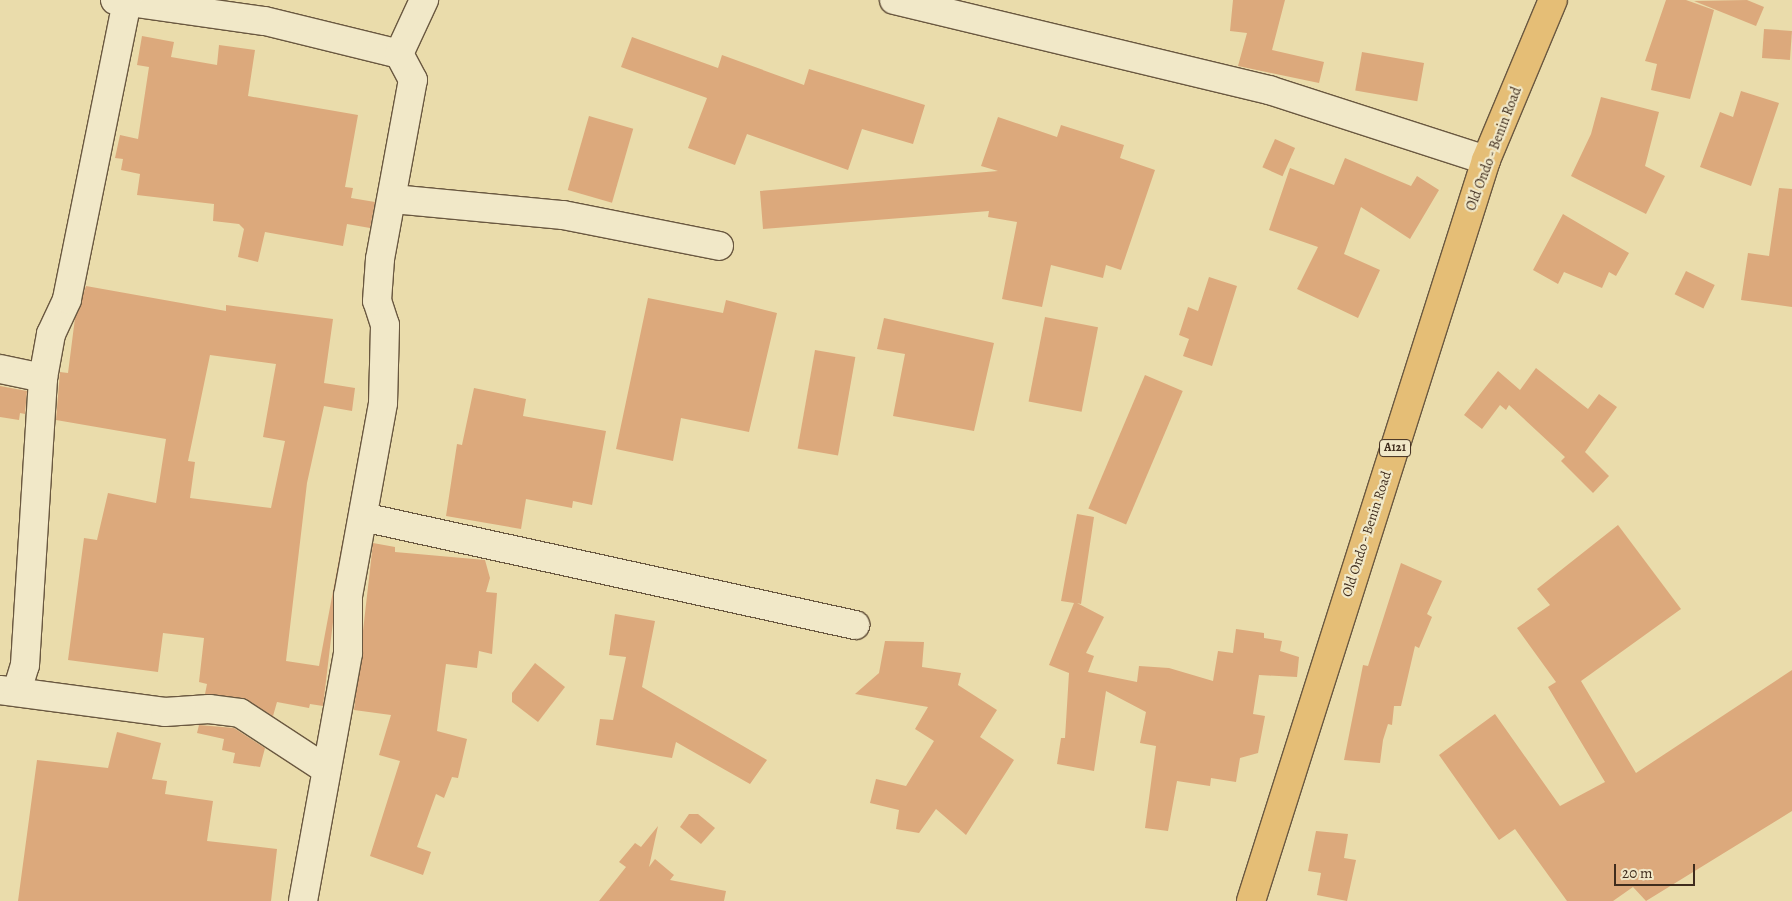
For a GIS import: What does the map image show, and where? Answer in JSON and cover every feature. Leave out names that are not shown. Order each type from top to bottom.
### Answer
[{"type":"main road","name":"Old Ondo - Benin Road","points":[[1251,901],[1486,160],[1553,0]]},
{"type":"street","points":[[399,54],[424,0]]},
{"type":"street","points":[[894,0],[1269,90],[1486,160]]},
{"type":"street","points":[[303,901],[324,768],[348,654],[348,596],[383,403],[385,325],[377,301],[413,80],[399,54],[264,21],[121,1],[67,299],[51,334],[44,378],[25,665],[8,690],[165,712],[208,709],[240,713],[324,768]]},
{"type":"street","points":[[393,199],[563,215],[719,246]]},
{"type":"street","points":[[0,369],[44,378]]},
{"type":"street","points":[[363,517],[855,625]]},
{"type":"building","points":[[1233,0],[1285,0],[1272,50],[1324,62],[1319,83],[1238,66],[1247,33],[1230,31]]},
{"type":"building","points":[[1666,0],[1686,0],[1714,10],[1690,99],[1651,90],[1657,64],[1645,61]]},
{"type":"building","points":[[1747,0],[1764,7],[1756,26],[1694,1]]},
{"type":"building","points":[[1764,29],[1792,31],[1790,60],[1762,58]]},
{"type":"building","points":[[142,36],[174,42],[171,57],[217,65],[219,45],[255,50],[248,96],[358,115],[345,187],[353,188],[351,198],[375,202],[370,228],[347,224],[343,246],[265,232],[258,262],[238,257],[244,229],[239,224],[213,221],[214,204],[137,195],[140,174],[121,170],[123,159],[115,158],[120,135],[138,139],[149,67],[137,65]]},
{"type":"building","points":[[632,37],[718,68],[722,55],[804,85],[809,69],[925,105],[913,144],[862,129],[848,170],[747,134],[735,165],[688,148],[707,98],[621,67]]},
{"type":"building","points":[[1362,52],[1424,63],[1417,101],[1355,90]]},
{"type":"building","points":[[1741,91],[1779,103],[1751,186],[1700,167],[1720,112],[1733,117]]},
{"type":"building","points":[[1601,97],[1659,112],[1645,166],[1665,176],[1646,214],[1571,176],[1591,134]]},
{"type":"building","points":[[589,116],[633,129],[612,203],[568,190]]},
{"type":"building","points":[[998,117],[1057,137],[1061,125],[1124,145],[1120,158],[1155,170],[1121,270],[1106,265],[1103,278],[1051,265],[1042,307],[1002,299],[1017,222],[988,217],[989,211],[763,229],[760,191],[998,171],[981,166]]},
{"type":"building","points":[[1275,139],[1295,148],[1282,176],[1262,167]]},
{"type":"building","points":[[1345,158],[1411,186],[1417,176],[1439,190],[1410,239],[1361,207],[1344,254],[1380,270],[1358,318],[1297,289],[1318,247],[1269,230],[1290,168],[1334,185]]},
{"type":"building","points":[[1779,188],[1792,189],[1792,307],[1741,300],[1748,253],[1769,256]]},
{"type":"building","points":[[1563,214],[1629,253],[1616,276],[1609,272],[1602,288],[1564,272],[1558,284],[1533,270]]},
{"type":"building","points":[[1686,271],[1715,285],[1703,308],[1675,294]]},
{"type":"building","points":[[1209,277],[1237,286],[1212,366],[1183,356],[1189,339],[1179,335],[1188,307],[1198,311]]},
{"type":"building","points":[[86,286],[226,311],[226,305],[333,319],[324,383],[355,388],[352,411],[324,406],[307,483],[286,661],[319,666],[343,538],[323,706],[310,704],[309,708],[277,702],[273,716],[242,698],[205,694],[207,684],[199,682],[204,638],[163,633],[158,672],[68,660],[84,538],[97,540],[108,493],[156,503],[166,439],[56,420],[60,372],[68,373],[75,318]],"holes":[[[210,355],[276,364],[263,437],[285,441],[271,508],[190,498],[195,462],[188,461]]]},
{"type":"building","points":[[648,298],[723,313],[726,300],[777,313],[749,432],[681,418],[673,461],[616,449]]},
{"type":"building","points":[[1045,317],[1098,327],[1082,412],[1029,401]]},
{"type":"building","points":[[884,318],[994,343],[974,431],[893,416],[905,354],[877,349]]},
{"type":"building","points":[[815,350],[855,357],[838,456],[798,448]]},
{"type":"building","points":[[1536,368],[1588,409],[1599,394],[1617,407],[1585,452],[1609,476],[1593,493],[1561,461],[1565,457],[1509,405],[1506,410],[1500,405],[1482,429],[1464,415],[1498,371],[1520,390]]},
{"type":"building","points":[[1145,375],[1183,391],[1126,524],[1088,508]]},
{"type":"building","points":[[0,386],[27,391],[25,414],[20,413],[19,420],[0,417]]},
{"type":"building","points":[[474,388],[526,399],[523,416],[606,431],[592,505],[573,501],[572,508],[526,499],[521,529],[446,516],[457,444],[462,445]]},
{"type":"building","points":[[1077,514],[1094,517],[1081,604],[1077,603],[1104,617],[1086,653],[1094,656],[1088,672],[1137,682],[1139,666],[1169,668],[1213,681],[1218,651],[1233,653],[1236,629],[1264,633],[1264,638],[1282,641],[1280,651],[1299,657],[1297,677],[1259,675],[1253,714],[1265,716],[1258,753],[1240,758],[1236,782],[1211,778],[1210,786],[1177,781],[1168,831],[1145,828],[1156,746],[1140,743],[1146,712],[1106,691],[1094,771],[1057,764],[1061,738],[1065,738],[1069,673],[1049,665],[1074,603],[1061,601]]},
{"type":"building","points":[[1618,525],[1681,609],[1581,681],[1636,773],[1792,670],[1792,811],[1646,901],[1633,887],[1613,901],[1567,901],[1515,829],[1499,840],[1439,755],[1495,714],[1560,806],[1605,782],[1548,687],[1556,682],[1517,628],[1550,605],[1537,589]]},
{"type":"building","points":[[373,543],[395,547],[395,552],[485,560],[490,578],[486,592],[497,593],[492,654],[479,651],[477,668],[446,664],[437,731],[467,739],[458,778],[452,777],[444,798],[436,794],[417,847],[431,852],[423,875],[370,856],[400,761],[379,755],[391,715],[354,710]]},
{"type":"building","points":[[1401,563],[1442,581],[1427,614],[1432,617],[1419,648],[1415,646],[1401,706],[1394,706],[1392,725],[1388,724],[1383,740],[1380,763],[1344,760],[1363,665],[1368,666]]},
{"type":"building","points":[[615,614],[655,621],[642,687],[767,760],[750,784],[676,742],[672,758],[596,745],[600,719],[613,720],[626,657],[609,655]]},
{"type":"building","points":[[885,641],[924,642],[922,667],[961,673],[958,685],[997,710],[980,737],[1014,760],[966,835],[936,809],[919,833],[896,829],[899,810],[870,803],[876,779],[906,786],[934,741],[915,729],[928,707],[855,694],[879,673]]},
{"type":"building","points":[[535,663],[565,687],[538,722],[512,702],[512,693]]},
{"type":"building","points":[[199,725],[234,728],[265,748],[260,767],[233,763],[235,753],[222,750],[224,739],[197,733]]},
{"type":"building","points":[[117,732],[161,743],[152,779],[167,781],[165,794],[213,801],[207,841],[277,849],[271,901],[18,901],[37,760],[108,768]]},
{"type":"building","points":[[689,814],[698,814],[715,828],[701,844],[680,827]]},
{"type":"building","points":[[658,826],[649,867],[655,859],[674,875],[670,880],[726,891],[724,901],[599,901],[626,867],[619,862],[635,843],[641,847]]},
{"type":"building","points":[[1316,831],[1348,834],[1344,858],[1356,860],[1347,901],[1317,895],[1321,873],[1308,871]]}]
